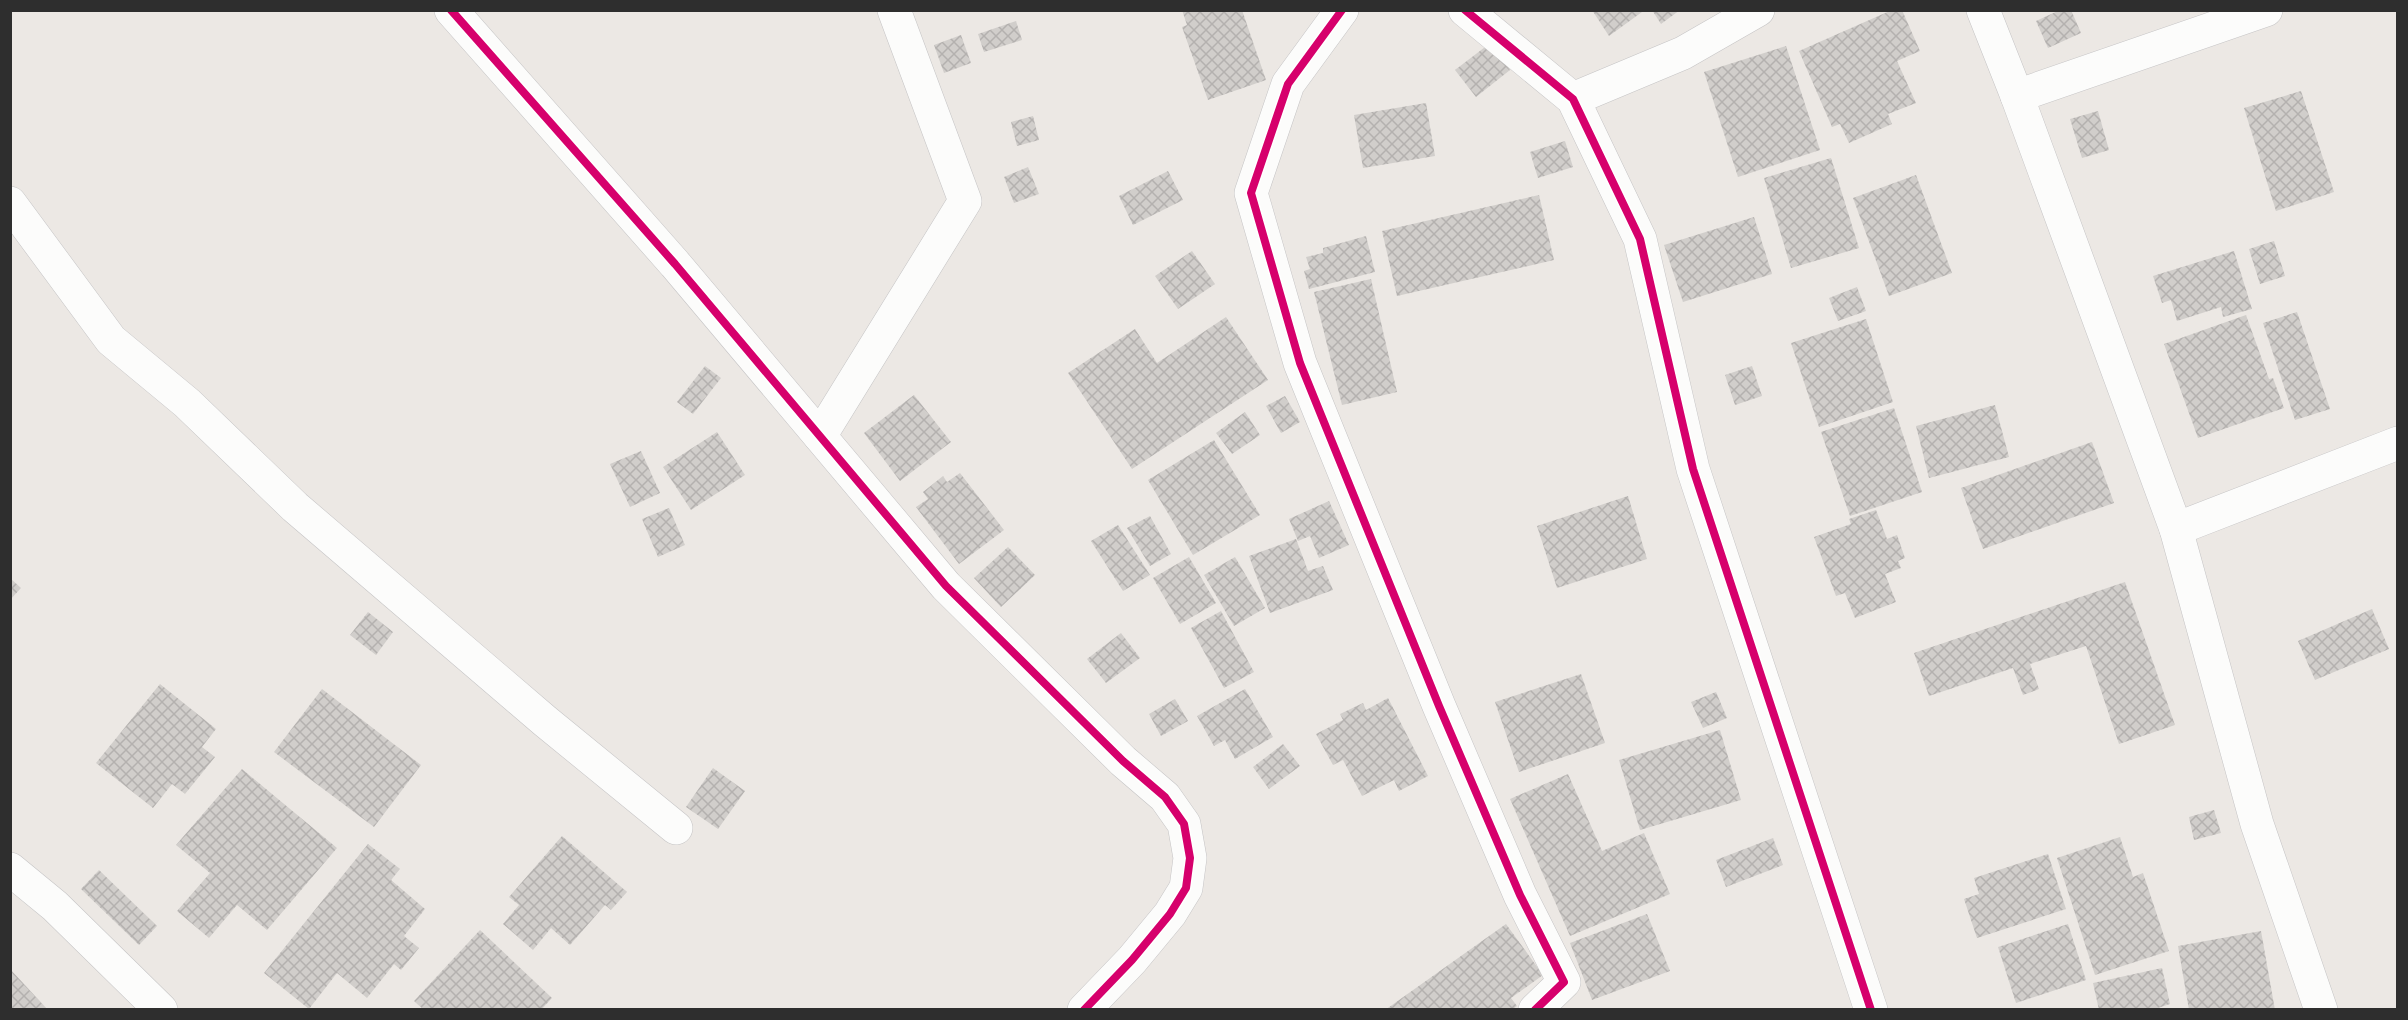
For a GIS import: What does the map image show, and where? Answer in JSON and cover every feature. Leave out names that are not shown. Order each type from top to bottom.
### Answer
[{"type":"street","points":[[451,10],[675,264],[946,586],[1123,761],[1165,797],[1184,824],[1190,858],[1186,888],[1170,914],[1132,960],[1084,1010]]},
{"type":"street","points":[[820,436],[964,201],[894,10]]},
{"type":"street","points":[[1342,10],[1288,84],[1251,193],[1300,363],[1439,706],[1520,895],[1564,982],[1535,1010]]},
{"type":"street","points":[[1465,10],[1573,99],[1640,239],[1693,469],[1870,1010]]},
{"type":"street","points":[[1573,99],[1683,53],[1758,10]]},
{"type":"street","points":[[1983,10],[2017,96],[2176,529],[2258,824],[2321,1010]]},
{"type":"street","points":[[2017,96],[2266,10]]},
{"type":"street","points":[[10,203],[111,340],[187,403],[295,507],[545,721],[676,828]]},
{"type":"street","points":[[2176,529],[2397,443]]},
{"type":"street","points":[[10,869],[55,906],[161,1010]]},
{"type":"building","points":[[1182,10],[1242,10],[1266,80],[1208,100],[1182,27],[1187,25]]},
{"type":"building","points":[[1592,10],[1641,10],[1642,12],[1609,36]]},
{"type":"building","points":[[1652,10],[1680,10],[1661,24]]},
{"type":"building","points":[[1892,10],[1902,10],[1920,51],[1897,61],[1916,103],[1888,114],[1892,124],[1849,143],[1840,124],[1832,127],[1799,51]]},
{"type":"building","points":[[2060,10],[2071,10],[2081,33],[2048,48],[2036,21]]},
{"type":"building","points":[[1016,21],[1022,40],[984,52],[978,34]]},
{"type":"building","points":[[961,35],[971,63],[944,73],[934,45]]},
{"type":"building","points":[[1489,44],[1510,70],[1476,97],[1455,70]]},
{"type":"building","points":[[1786,46],[1820,150],[1738,177],[1704,72]]},
{"type":"building","points":[[2301,91],[2334,192],[2276,211],[2244,108]]},
{"type":"building","points":[[1426,103],[1435,156],[1363,168],[1354,115]]},
{"type":"building","points":[[2098,111],[2109,150],[2082,158],[2070,119]]},
{"type":"building","points":[[1033,116],[1039,140],[1017,146],[1011,122]]},
{"type":"building","points":[[1565,141],[1573,167],[1538,178],[1530,152]]},
{"type":"building","points":[[1831,158],[1859,248],[1791,268],[1764,178]]},
{"type":"building","points":[[1028,167],[1039,194],[1014,203],[1004,177]]},
{"type":"building","points":[[1168,171],[1183,200],[1133,225],[1119,196]]},
{"type":"building","points":[[1916,175],[1952,273],[1889,296],[1853,198]]},
{"type":"building","points":[[1539,195],[1554,260],[1397,296],[1382,231]]},
{"type":"building","points":[[1754,217],[1772,274],[1683,302],[1664,245]]},
{"type":"building","points":[[1366,236],[1375,272],[1309,289],[1304,271],[1310,269],[1306,257],[1323,253],[1323,248]]},
{"type":"building","points":[[2274,241],[2285,276],[2260,284],[2249,249]]},
{"type":"building","points":[[1192,251],[1215,284],[1178,309],[1155,276]]},
{"type":"building","points":[[2234,251],[2252,309],[2223,317],[2221,307],[2177,321],[2171,300],[2162,303],[2153,276]]},
{"type":"building","points":[[1371,279],[1397,392],[1342,405],[1314,292]]},
{"type":"building","points":[[1857,287],[1866,311],[1838,321],[1829,298]]},
{"type":"building","points":[[2297,312],[2330,409],[2295,420],[2263,323]]},
{"type":"building","points":[[2246,315],[2269,379],[2273,378],[2284,408],[2198,438],[2164,344]]},
{"type":"building","points":[[1226,317],[1268,380],[1132,469],[1068,373],[1135,329],[1157,363]]},
{"type":"building","points":[[1866,319],[1893,402],[1819,427],[1791,343]]},
{"type":"building","points":[[705,366],[721,378],[693,414],[677,402]]},
{"type":"building","points":[[1752,366],[1762,396],[1735,405],[1725,375]]},
{"type":"building","points":[[914,395],[951,442],[900,481],[864,433]]},
{"type":"building","points":[[1285,396],[1300,422],[1281,433],[1266,406]]},
{"type":"building","points":[[1995,405],[2009,457],[1929,478],[1916,426]]},
{"type":"building","points":[[1894,408],[1922,492],[1850,516],[1821,432]]},
{"type":"building","points":[[1245,412],[1260,435],[1232,454],[1216,433]]},
{"type":"building","points":[[717,432],[745,475],[691,510],[663,467]]},
{"type":"building","points":[[1214,440],[1260,515],[1193,555],[1148,480]]},
{"type":"building","points":[[2092,442],[2114,503],[1983,549],[1961,488]]},
{"type":"building","points":[[641,451],[660,493],[630,507],[610,464]]},
{"type":"building","points":[[960,473],[1004,530],[959,564],[916,507],[928,499],[923,492],[943,476],[947,482]]},
{"type":"building","points":[[1628,496],[1647,559],[1557,588],[1537,526]]},
{"type":"building","points":[[1329,501],[1349,545],[1319,558],[1310,536],[1298,541],[1289,519]]},
{"type":"building","points":[[669,508],[685,545],[658,557],[642,519]]},
{"type":"building","points":[[1876,510],[1887,539],[1897,535],[1905,558],[1898,561],[1901,568],[1885,574],[1896,602],[1855,618],[1845,593],[1836,596],[1814,537],[1851,524],[1849,519]]},
{"type":"building","points":[[1150,516],[1171,554],[1150,566],[1127,528]]},
{"type":"building","points":[[1118,525],[1150,575],[1123,591],[1091,541]]},
{"type":"building","points":[[1296,539],[1308,571],[1323,566],[1333,590],[1270,613],[1249,556]]},
{"type":"building","points":[[1008,547],[1035,575],[1001,607],[974,578]]},
{"type":"building","points":[[1189,557],[1216,603],[1180,624],[1153,578]]},
{"type":"building","points":[[1235,557],[1265,608],[1234,626],[1204,575]]},
{"type":"building","points":[[10,578],[21,588],[10,600]]},
{"type":"building","points":[[2125,582],[2175,725],[2119,744],[2086,646],[2030,664],[2039,689],[2023,695],[2013,668],[1929,696],[1914,653]]},
{"type":"building","points":[[2372,609],[2389,649],[2315,680],[2298,641]]},
{"type":"building","points":[[1221,611],[1254,672],[1224,688],[1191,628]]},
{"type":"building","points":[[368,612],[393,632],[376,655],[350,635]]},
{"type":"building","points":[[1121,633],[1140,658],[1106,683],[1087,659]]},
{"type":"building","points":[[1581,674],[1605,743],[1519,772],[1495,702]]},
{"type":"building","points":[[160,684],[216,729],[202,747],[215,757],[185,794],[172,784],[153,808],[96,763]]},
{"type":"building","points":[[322,689],[421,765],[374,827],[274,752]]},
{"type":"building","points":[[1245,689],[1273,737],[1235,759],[1225,740],[1214,746],[1197,716]]},
{"type":"building","points":[[1716,692],[1727,718],[1703,728],[1691,702]]},
{"type":"building","points":[[1388,698],[1428,776],[1399,791],[1394,780],[1362,796],[1343,760],[1333,765],[1316,734],[1343,720],[1340,714],[1363,703],[1366,710]]},
{"type":"building","points":[[1175,699],[1188,721],[1161,736],[1149,714]]},
{"type":"building","points":[[1720,730],[1741,800],[1640,830],[1619,760]]},
{"type":"building","points":[[1283,744],[1300,766],[1269,789],[1253,767]]},
{"type":"building","points":[[713,768],[745,791],[718,829],[686,807]]},
{"type":"building","points":[[242,769],[337,848],[267,930],[237,905],[209,938],[177,911],[210,873],[176,845]]},
{"type":"building","points":[[1568,774],[1602,851],[1644,833],[1670,894],[1570,936],[1510,799]]},
{"type":"building","points":[[2214,810],[2221,833],[2194,840],[2189,817]]},
{"type":"building","points":[[562,836],[627,892],[611,910],[605,905],[570,945],[551,928],[533,950],[503,924],[519,905],[509,897]]},
{"type":"building","points":[[2120,837],[2133,877],[2143,873],[2169,951],[2095,975],[2057,858]]},
{"type":"building","points":[[1773,838],[1783,865],[1726,887],[1716,860]]},
{"type":"building","points":[[368,844],[400,869],[391,880],[425,909],[404,936],[419,948],[401,970],[394,964],[367,998],[337,973],[309,1009],[264,973]]},
{"type":"building","points":[[2048,854],[2066,909],[1977,938],[1964,899],[1979,894],[1974,878]]},
{"type":"building","points":[[99,870],[157,926],[139,945],[81,889]]},
{"type":"building","points":[[1647,914],[1670,971],[1592,1000],[1570,943]]},
{"type":"building","points":[[1506,924],[1543,975],[1511,998],[1517,1006],[1512,1010],[1385,1010]]},
{"type":"building","points":[[2068,924],[2086,980],[2016,1003],[1998,947]]},
{"type":"building","points":[[480,930],[552,998],[541,1010],[424,1010],[414,1001]]},
{"type":"building","points":[[2261,931],[2275,1010],[2189,1010],[2178,946]]},
{"type":"building","points":[[2162,968],[2170,1004],[2152,1010],[2099,1010],[2093,983]]},
{"type":"building","points":[[10,969],[48,1010],[10,1010]]},
{"type":"cycle path","points":[[451,10],[675,264],[946,586],[1123,761],[1165,797],[1184,824],[1190,858],[1186,888],[1170,914],[1132,960],[1084,1010]]},
{"type":"cycle path","points":[[1342,10],[1288,84],[1251,193],[1300,363],[1439,706],[1520,895],[1564,982],[1535,1010]]},
{"type":"cycle path","points":[[1465,10],[1573,99],[1640,239],[1693,469],[1871,1010]]}]
